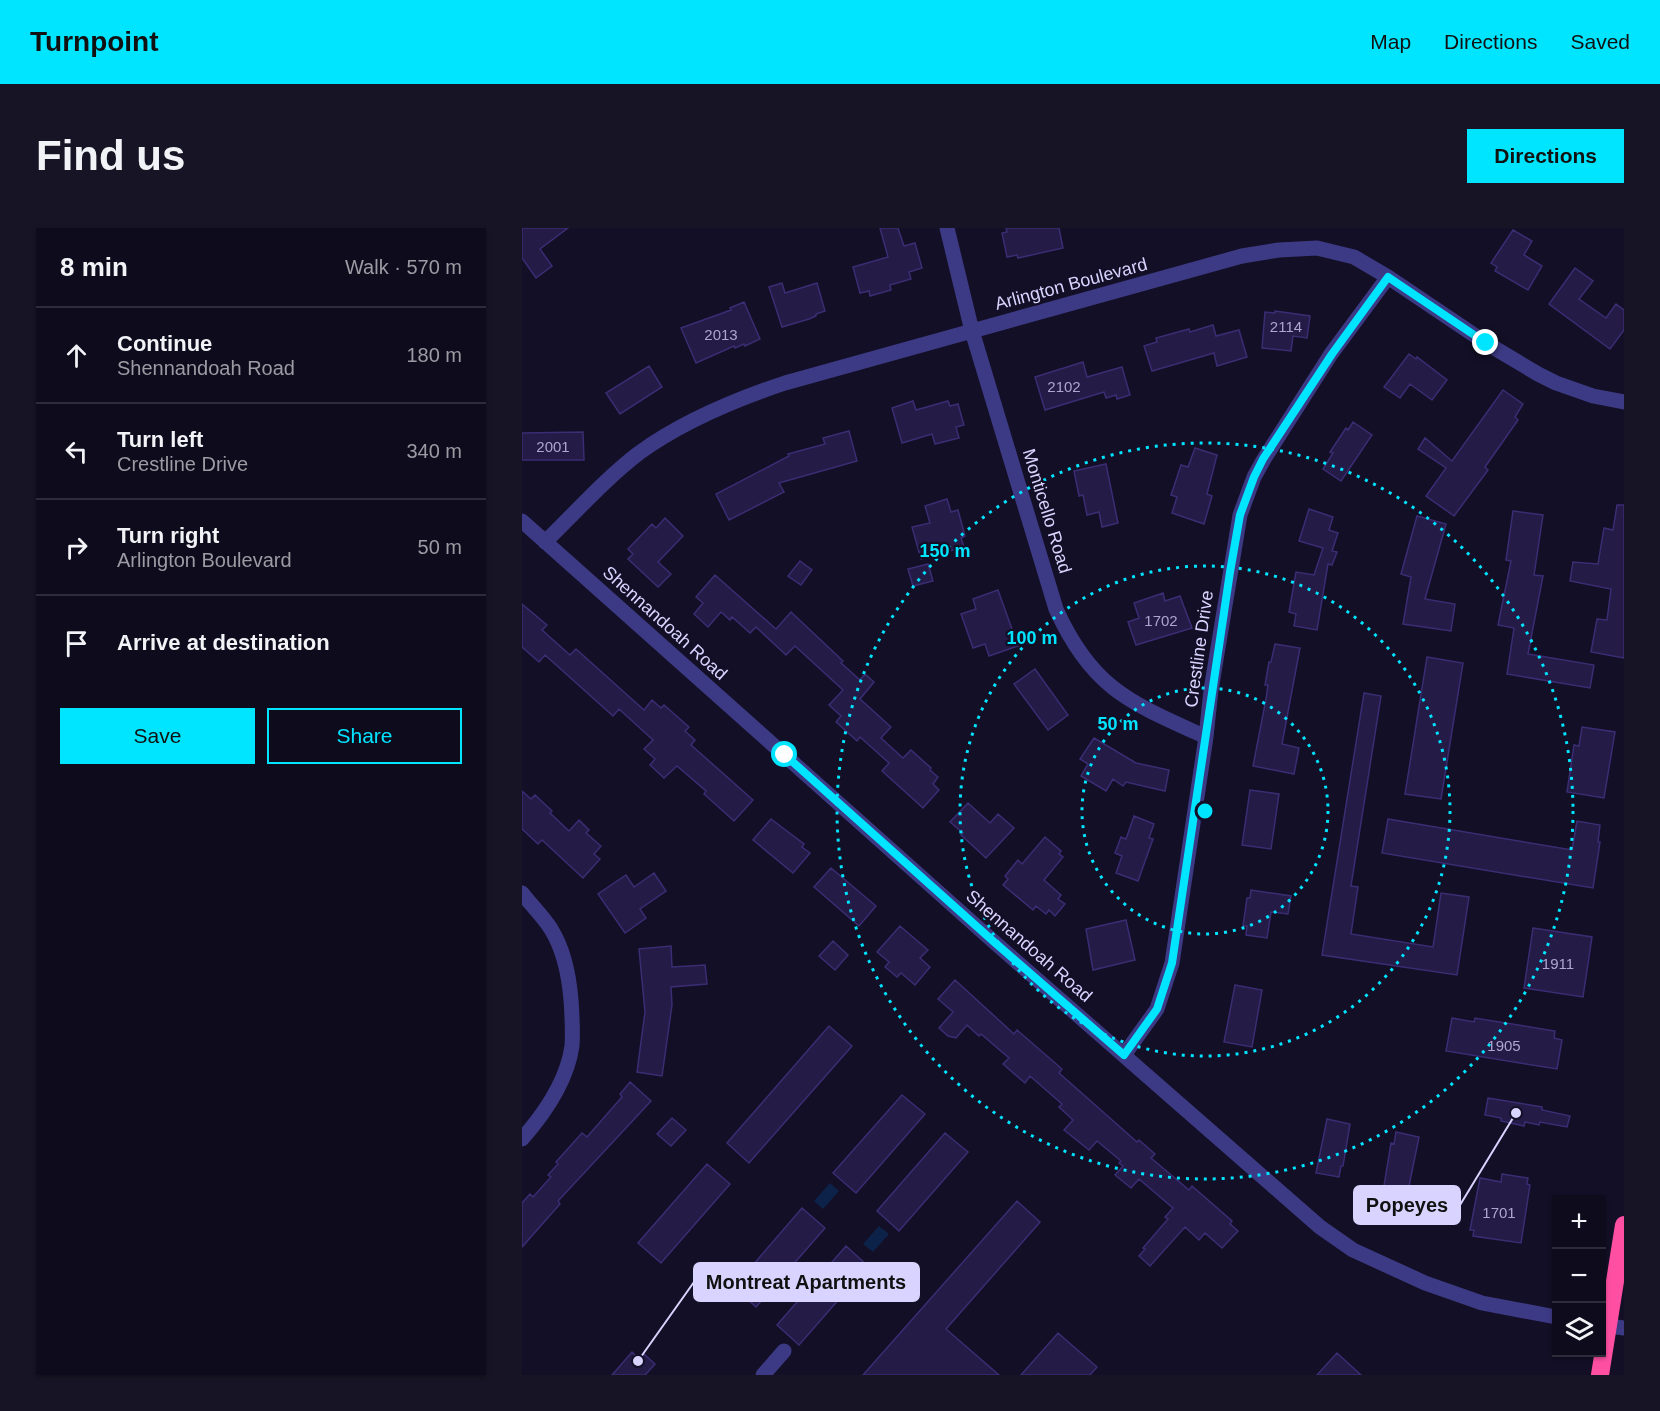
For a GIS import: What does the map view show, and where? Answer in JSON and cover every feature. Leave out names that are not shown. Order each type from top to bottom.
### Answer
[{"type":"highway","points":[[1600,1375],[1611,1326],[1624,1225]]},
{"type":"street","name":"Monticello Road","points":[[947,228],[972,331],[1056,609],[1064,627],[1085,661],[1114,690],[1152,713],[1206,737]]},
{"type":"street","name":"Arlington Boulevard","points":[[545,542],[608,479],[640,453],[674,430],[719,408],[785,383],[1242,256],[1279,250],[1317,248],[1354,257],[1538,374],[1593,396],[1624,402]]},
{"type":"street","name":"Crestline Drive","points":[[1124,1055],[1157,1009],[1172,963],[1211,690],[1240,515],[1246,496],[1263,459],[1388,277]]},
{"type":"street","name":"Shennandoah Road","points":[[522,521],[993,941],[1320,1227],[1353,1250],[1407,1276],[1482,1304],[1552,1316]]},
{"type":"street","points":[[522,893],[550,929],[566,966],[571,1007],[572,1046],[560,1085],[522,1139]]},
{"type":"street","points":[[763,1375],[784,1351]]},
{"type":"water","points":[[830,1183],[839,1191],[823,1209],[814,1201]]},
{"type":"water","points":[[879,1226],[889,1234],[873,1252],[863,1244]]},
{"type":"building","points":[[522,228],[568,228],[540,249],[552,266],[536,278],[522,258]]},
{"type":"building","points":[[880,228],[898,228],[904,246],[915,243],[922,268],[909,272],[911,279],[890,285],[891,290],[870,296],[869,291],[860,293],[853,267],[888,257]]},
{"type":"building","points":[[1006,228],[1059,228],[1063,248],[1018,258],[1017,255],[1007,257],[1002,233],[1007,232]]},
{"type":"building","points":[[1513,230],[1532,241],[1524,255],[1542,266],[1528,290],[1495,271],[1497,267],[1491,263]]},
{"type":"building","points":[[1575,268],[1593,281],[1579,299],[1606,318],[1616,304],[1624,310],[1624,330],[1610,349],[1549,304]]},
{"type":"building","points":[[782,283],[785,293],[817,283],[825,311],[809,319],[782,327],[769,287]]},
{"type":"building","points":[[744,302],[760,339],[745,346],[744,344],[735,348],[734,346],[696,363],[681,328],[731,310],[730,308]]},
{"type":"building","points":[[1275,311],[1310,316],[1307,338],[1293,336],[1291,351],[1262,348],[1265,312],[1275,313]]},
{"type":"building","points":[[1213,325],[1216,336],[1239,330],[1247,357],[1217,366],[1214,353],[1152,371],[1144,346],[1157,342],[1156,338]]},
{"type":"building","points":[[1409,354],[1416,359],[1417,357],[1447,380],[1432,400],[1410,384],[1400,398],[1384,387]]},
{"type":"building","points":[[1083,362],[1087,377],[1122,367],[1130,395],[1117,399],[1116,395],[1106,398],[1104,392],[1045,410],[1035,377]]},
{"type":"building","points":[[649,366],[662,387],[620,414],[606,393]]},
{"type":"building","points":[[1503,390],[1523,404],[1515,417],[1518,420],[1485,467],[1488,470],[1454,516],[1426,496],[1446,468],[1418,449],[1425,438],[1452,461]]},
{"type":"building","points":[[913,401],[916,410],[948,401],[950,406],[958,404],[964,425],[956,427],[959,438],[935,444],[932,434],[902,443],[892,408]]},
{"type":"building","points":[[1353,422],[1372,435],[1341,481],[1323,469],[1333,453],[1330,452],[1346,428],[1348,430]]},
{"type":"building","points":[[849,431],[857,461],[779,483],[784,492],[729,520],[716,494],[789,456],[788,454],[825,444],[823,438]]},
{"type":"building","points":[[583,432],[584,460],[522,460],[522,433]]},
{"type":"building","points":[[1195,448],[1217,455],[1207,494],[1212,496],[1204,524],[1172,513],[1177,497],[1171,495],[1181,465],[1188,467]]},
{"type":"building","points":[[1106,464],[1118,523],[1102,527],[1099,512],[1087,515],[1083,495],[1079,496],[1074,471]]},
{"type":"building","points":[[947,499],[951,512],[958,510],[965,536],[961,538],[964,547],[921,559],[912,527],[930,523],[925,506]]},
{"type":"building","points":[[1617,505],[1624,505],[1624,658],[1591,652],[1597,619],[1607,620],[1611,589],[1570,581],[1573,562],[1598,564],[1604,528],[1613,530]]},
{"type":"building","points":[[1309,509],[1333,517],[1329,530],[1338,533],[1332,551],[1337,552],[1332,565],[1328,564],[1317,630],[1294,626],[1296,614],[1289,612],[1296,572],[1314,575],[1323,548],[1299,541]]},
{"type":"building","points":[[1513,511],[1543,515],[1534,575],[1543,576],[1528,654],[1594,665],[1590,688],[1507,674],[1514,628],[1498,625],[1511,561],[1506,560]]},
{"type":"building","points":[[1417,516],[1446,524],[1425,599],[1455,604],[1451,631],[1403,624],[1411,577],[1401,574]]},
{"type":"building","points":[[665,518],[683,536],[658,562],[671,574],[658,587],[628,559],[633,554],[628,549],[652,524],[656,528]]},
{"type":"building","points":[[800,561],[812,570],[801,585],[788,576]]},
{"type":"building","points":[[928,564],[933,581],[913,586],[908,569]]},
{"type":"building","points":[[715,575],[776,629],[791,612],[860,680],[865,674],[874,682],[860,699],[891,727],[881,738],[903,758],[911,750],[938,777],[933,784],[939,790],[923,808],[882,771],[889,763],[860,737],[857,741],[836,722],[841,716],[829,705],[843,690],[795,646],[786,655],[756,627],[750,633],[732,617],[730,620],[721,612],[708,627],[694,614],[703,603],[696,597]]},
{"type":"building","points":[[998,590],[1018,646],[989,656],[985,644],[973,648],[961,614],[976,609],[973,599]]},
{"type":"building","points":[[1163,593],[1165,601],[1180,596],[1192,628],[1136,645],[1128,622],[1139,618],[1134,603]]},
{"type":"building","points":[[522,604],[547,625],[542,630],[570,655],[576,649],[644,710],[652,700],[661,708],[664,705],[689,727],[685,731],[695,740],[691,745],[753,800],[734,821],[704,794],[706,791],[677,766],[664,778],[650,765],[655,759],[644,749],[653,740],[619,709],[613,716],[545,655],[539,662],[522,647]]},
{"type":"building","points":[[1275,644],[1300,648],[1282,744],[1299,748],[1294,774],[1253,766],[1266,699],[1268,685],[1265,685],[1269,662],[1271,662]]},
{"type":"building","points":[[1427,657],[1463,663],[1441,799],[1405,794]]},
{"type":"building","points":[[1035,669],[1068,715],[1048,730],[1014,684]]},
{"type":"building","points":[[1364,693],[1381,696],[1351,886],[1358,887],[1351,934],[1433,947],[1441,893],[1469,897],[1457,975],[1322,955]]},
{"type":"building","points":[[1582,727],[1615,732],[1604,798],[1567,792],[1574,745],[1579,746]]},
{"type":"building","points":[[1094,738],[1136,763],[1169,770],[1165,791],[1126,782],[1123,786],[1113,779],[1106,791],[1081,776],[1088,764],[1080,759]]},
{"type":"building","points":[[1250,790],[1279,794],[1271,849],[1242,845]]},
{"type":"building","points":[[522,791],[531,799],[535,795],[569,831],[579,820],[589,830],[586,833],[601,846],[594,854],[600,859],[583,878],[542,840],[538,844],[522,829]]},
{"type":"building","points":[[968,803],[990,823],[998,814],[1014,828],[986,858],[950,822]]},
{"type":"building","points":[[1134,816],[1154,824],[1149,838],[1153,839],[1138,881],[1116,873],[1122,856],[1115,853],[1121,837],[1126,839]]},
{"type":"building","points":[[771,819],[804,844],[802,847],[810,853],[793,873],[753,840]]},
{"type":"building","points":[[1388,819],[1572,850],[1577,821],[1600,825],[1598,842],[1600,842],[1593,888],[1382,853]]},
{"type":"building","points":[[1045,837],[1061,851],[1059,854],[1063,857],[1044,880],[1061,895],[1058,899],[1065,904],[1055,916],[1049,910],[1046,914],[1036,906],[1033,910],[1003,885],[1008,879],[1005,876],[1018,860],[1022,864]]},
{"type":"building","points":[[831,868],[876,906],[859,926],[814,887]]},
{"type":"building","points":[[654,873],[666,891],[640,909],[646,918],[625,933],[598,894],[626,875],[634,887]]},
{"type":"building","points":[[1251,890],[1291,896],[1288,914],[1271,912],[1267,938],[1246,935],[1247,926],[1243,926],[1247,898],[1250,898]]},
{"type":"building","points":[[1126,920],[1135,960],[1093,970],[1086,929]]},
{"type":"building","points":[[900,926],[928,950],[920,958],[930,967],[915,985],[901,973],[897,977],[885,967],[889,962],[877,952]]},
{"type":"building","points":[[1533,928],[1592,937],[1583,997],[1524,988]]},
{"type":"building","points":[[833,941],[848,955],[835,970],[819,956]]},
{"type":"building","points":[[671,946],[672,967],[705,965],[707,984],[671,987],[672,1005],[662,1076],[637,1072],[645,1012],[639,949]]},
{"type":"building","points":[[955,980],[1014,1034],[1017,1030],[1062,1069],[1059,1073],[1137,1142],[1139,1140],[1155,1154],[1151,1158],[1189,1190],[1192,1186],[1232,1221],[1230,1224],[1238,1231],[1222,1248],[1205,1233],[1199,1240],[1185,1227],[1150,1266],[1139,1256],[1168,1219],[1165,1217],[1173,1208],[1139,1179],[1131,1188],[1115,1175],[1123,1166],[1119,1163],[1121,1161],[1097,1141],[1089,1150],[1064,1130],[1073,1120],[1059,1107],[1062,1104],[1030,1076],[1025,1083],[1003,1064],[1009,1058],[981,1034],[979,1036],[967,1025],[956,1038],[948,1036],[939,1028],[953,1012],[938,999]]},
{"type":"building","points":[[1235,985],[1262,990],[1252,1047],[1224,1042]]},
{"type":"building","points":[[1452,1018],[1474,1022],[1475,1018],[1555,1031],[1554,1038],[1562,1040],[1557,1069],[1446,1051]]},
{"type":"building","points":[[829,1026],[852,1046],[749,1163],[727,1143]]},
{"type":"building","points":[[630,1082],[651,1101],[558,1201],[560,1204],[522,1247],[522,1203],[530,1194],[533,1197],[551,1177],[548,1175],[558,1164],[556,1162],[582,1133],[587,1137],[622,1097],[620,1094]]},
{"type":"building","points":[[902,1095],[925,1114],[856,1193],[833,1173]]},
{"type":"building","points":[[1488,1098],[1542,1107],[1542,1110],[1570,1116],[1567,1127],[1540,1122],[1539,1125],[1525,1122],[1524,1126],[1501,1121],[1501,1118],[1485,1115]]},
{"type":"building","points":[[672,1118],[686,1130],[671,1146],[657,1134]]},
{"type":"building","points":[[1327,1119],[1350,1124],[1339,1177],[1316,1173]]},
{"type":"building","points":[[1396,1132],[1419,1137],[1408,1191],[1384,1186],[1391,1143],[1394,1144]]},
{"type":"building","points":[[945,1133],[968,1152],[899,1231],[877,1211]]},
{"type":"building","points":[[707,1164],[730,1184],[661,1263],[638,1243]]},
{"type":"building","points":[[1502,1174],[1528,1178],[1527,1184],[1530,1185],[1521,1243],[1473,1236],[1474,1230],[1470,1230],[1480,1178],[1501,1182]]},
{"type":"building","points":[[1017,1201],[1040,1222],[946,1329],[999,1375],[863,1375]]},
{"type":"building","points":[[802,1208],[825,1228],[756,1307],[734,1287]]},
{"type":"building","points":[[846,1246],[868,1266],[799,1345],[777,1325]]},
{"type":"building","points":[[1058,1333],[1097,1367],[1090,1375],[1021,1375]]},
{"type":"building","points":[[632,1352],[639,1359],[644,1354],[655,1364],[645,1375],[612,1375]]},
{"type":"building","points":[[1337,1353],[1361,1375],[1317,1375]]},
{"type":"place","name":"Popeyes","points":[[1516,1113]]},
{"type":"place","name":"Montreat Apartments","points":[[638,1361]]},
{"type":"route","points":[[785,755],[1124,1055],[1157,1009],[1172,963],[1211,690],[1240,515],[1263,459],[1332,354],[1388,277],[1486,343]]}]
